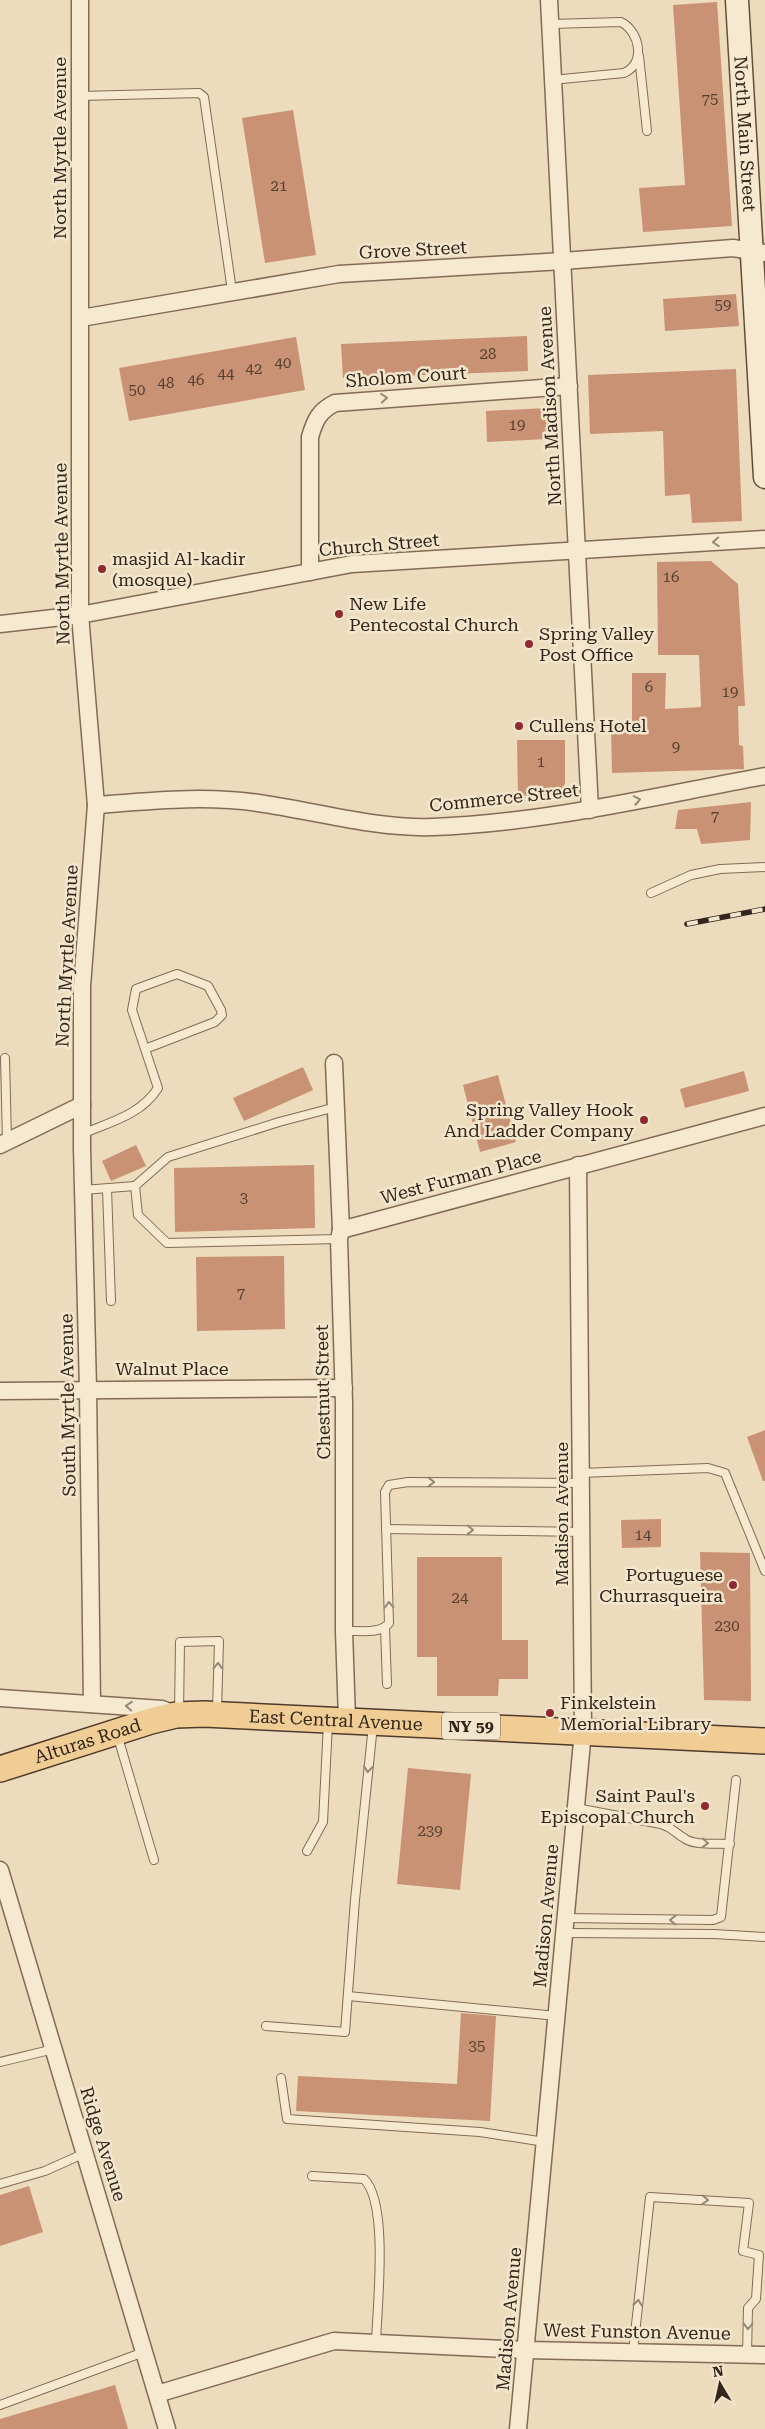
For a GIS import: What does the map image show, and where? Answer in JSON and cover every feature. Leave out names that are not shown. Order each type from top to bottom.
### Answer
[{"type":"main road","name":"North Main Street","points":[[737,0],[758,252],[765,477]]},
{"type":"main road","name":"East Central Avenue","points":[[178,1715],[217,1714],[337,1719],[765,1741]]},
{"type":"main road","name":"Alturas Road","points":[[0,1769],[116,1732],[178,1715]]},
{"type":"street","name":"North Myrtle Avenue","points":[[80,0],[80,615],[96,805],[82,986],[82,1105]]},
{"type":"street","name":"North Madison Avenue","points":[[549,0],[590,810]]},
{"type":"street","name":"Grove Street","points":[[81,318],[338,274],[563,262],[733,248],[758,252]]},
{"type":"street","name":"Sholom Court","points":[[310,572],[310,437],[321,410],[335,403],[569,386]]},
{"type":"street","name":"Church Street","points":[[0,624],[80,615],[352,564],[765,539]]},
{"type":"street","name":"Commerce Street","points":[[96,805],[198,798],[256,802],[366,822],[432,827],[590,810],[765,776]]},
{"type":"street","name":"Chestnut Street","points":[[334,1063],[344,1388],[344,1631],[337,1719]]},
{"type":"street","name":"South Myrtle Avenue","points":[[82,1105],[92,1704]]},
{"type":"street","points":[[4,1143],[82,1105]]},
{"type":"street","name":"West Furman Place","points":[[340,1234],[578,1165],[765,1116]]},
{"type":"street","name":"Madison Avenue","points":[[518,2429],[583,1731],[578,1165]]},
{"type":"street","name":"Walnut Place","points":[[0,1390],[344,1388]]},
{"type":"street","points":[[0,1698],[162,1709],[178,1715]]},
{"type":"street","name":"Ridge Avenue","points":[[0,1870],[167,2429]]},
{"type":"street","name":"West Funston Avenue","points":[[157,2394],[334,2341],[526,2350],[765,2355]]},
{"type":"lane","points":[[550,24],[621,22],[630,26],[638,42],[647,131]]},
{"type":"lane","points":[[552,80],[624,73],[630,70],[635,63],[638,42]]},
{"type":"lane","points":[[80,96],[199,93],[204,97],[232,291]]},
{"type":"lane","points":[[651,893],[692,875],[720,869],[765,867]]},
{"type":"lane","points":[[82,1134],[133,1113],[150,1100],[158,1088],[145,1049],[132,1010],[136,988],[177,974],[208,986],[222,1010],[222,1015],[215,1022],[145,1049]]},
{"type":"lane","points":[[4,1143],[5,1058]]},
{"type":"lane","points":[[83,1190],[135,1186],[168,1157],[279,1122],[336,1108]]},
{"type":"lane","points":[[135,1186],[138,1215],[167,1243],[340,1234]]},
{"type":"lane","points":[[107,1189],[111,1302]]},
{"type":"lane","points":[[387,1684],[385,1628],[389,1623],[385,1492],[389,1485],[408,1482],[581,1478],[708,1468],[724,1473],[765,1571]]},
{"type":"lane","points":[[386,1529],[582,1532]]},
{"type":"lane","points":[[344,1631],[385,1628]]},
{"type":"lane","points":[[178,1715],[180,1642],[218,1641],[217,1714]]},
{"type":"lane","points":[[307,1851],[323,1822],[337,1719]]},
{"type":"lane","points":[[266,2026],[345,2032],[355,1900],[373,1721]]},
{"type":"lane","points":[[116,1732],[154,1860]]},
{"type":"lane","points":[[566,1925],[713,1920],[721,1917],[736,1780]]},
{"type":"lane","points":[[576,1808],[661,1824],[674,1829],[684,1839],[692,1842],[730,1844]]},
{"type":"lane","points":[[566,1925],[765,1937]]},
{"type":"lane","points":[[348,1996],[557,2016]]},
{"type":"lane","points":[[0,2062],[54,2049]]},
{"type":"lane","points":[[281,2078],[287,2119],[480,2132],[545,2142]]},
{"type":"lane","points":[[0,2184],[45,2171],[85,2153]]},
{"type":"lane","points":[[312,2176],[364,2180],[370,2185],[378,2209],[379,2231],[376,2343]]},
{"type":"lane","points":[[633,2352],[650,2197],[749,2203],[743,2250],[759,2255],[756,2299],[748,2308],[747,2355]]},
{"type":"lane","points":[[0,2405],[144,2352]]},
{"type":"building","points":[[717,2],[732,226],[643,232],[639,188],[685,185],[673,5]]},
{"type":"building","points":[[293,110],[316,255],[265,263],[242,118]]},
{"type":"building","points":[[736,294],[739,326],[665,331],[663,299]]},
{"type":"building","points":[[527,336],[528,371],[343,378],[341,344]]},
{"type":"building","points":[[296,337],[305,390],[129,421],[119,368]]},
{"type":"building","points":[[736,369],[742,521],[692,523],[690,494],[665,496],[663,431],[590,434],[588,375]]},
{"type":"building","points":[[546,408],[547,439],[487,442],[486,411]]},
{"type":"building","points":[[711,561],[738,584],[745,706],[738,706],[739,745],[743,746],[744,769],[612,773],[611,724],[632,723],[632,673],[666,673],[665,709],[701,707],[699,655],[658,655],[657,562]]},
{"type":"building","points":[[517,740],[565,740],[565,784],[557,795],[518,796]]},
{"type":"building","points":[[751,802],[750,840],[701,844],[697,829],[675,829],[678,810]]},
{"type":"building","points":[[303,1067],[313,1090],[244,1121],[233,1098]]},
{"type":"building","points":[[744,1071],[749,1091],[685,1108],[680,1089]]},
{"type":"building","points":[[498,1075],[516,1142],[480,1152],[463,1085]]},
{"type":"building","points":[[136,1145],[146,1166],[111,1181],[102,1161]]},
{"type":"building","points":[[314,1165],[315,1228],[175,1232],[174,1168]]},
{"type":"building","points":[[284,1256],[285,1329],[197,1331],[196,1257]]},
{"type":"building","points":[[765,1430],[765,1481],[763,1481],[747,1437]]},
{"type":"building","points":[[661,1519],[661,1547],[622,1548],[621,1520]]},
{"type":"building","points":[[700,1552],[750,1553],[751,1701],[704,1700]]},
{"type":"building","points":[[417,1557],[502,1557],[502,1640],[528,1640],[528,1679],[499,1679],[498,1696],[437,1696],[437,1657],[417,1657]]},
{"type":"building","points":[[408,1768],[471,1774],[460,1890],[397,1884]]},
{"type":"building","points":[[461,2013],[496,2016],[490,2121],[296,2111],[298,2076],[457,2084]]},
{"type":"building","points":[[29,2186],[43,2232],[0,2246],[0,2195]]},
{"type":"building","points":[[115,2385],[128,2429],[0,2429],[0,2419]]},
{"type":"railway","points":[[687,924],[765,909]]},
{"type":"place","name":"masjid Al-kadir (mosque)","points":[[102,569]]},
{"type":"place","name":"New Life Pentecostal Church","points":[[339,614]]},
{"type":"place","name":"Spring Valley Post Office","points":[[529,644]]},
{"type":"place","name":"Cullens Hotel","points":[[519,726]]},
{"type":"place","name":"Spring Valley Hook And Ladder Company","points":[[644,1120]]},
{"type":"place","name":"Portuguese Churrasqueira","points":[[733,1585]]},
{"type":"place","name":"Finkelstein Memorial Library","points":[[550,1713]]},
{"type":"place","name":"Saint Paul's Episcopal Church","points":[[705,1806]]}]
